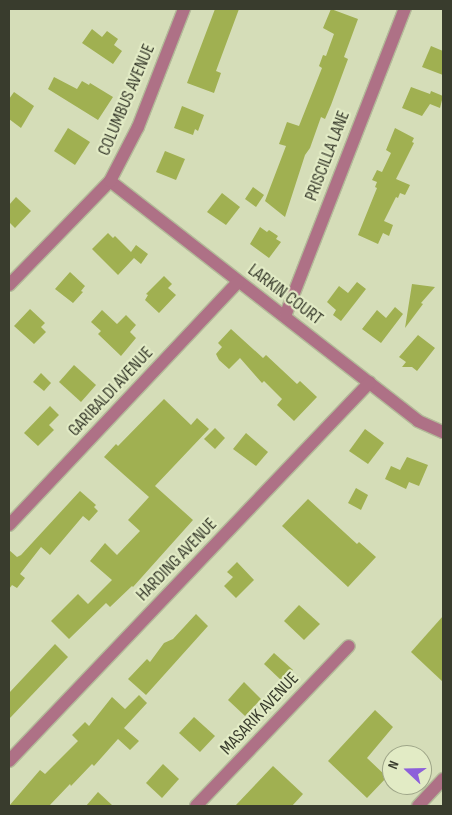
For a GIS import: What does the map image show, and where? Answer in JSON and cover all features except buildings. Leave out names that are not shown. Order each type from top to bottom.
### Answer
[{"type":"street","name":"COLUMBUS AVENUE","points":[[11,278],[110,180],[138,127],[184,9]]},
{"type":"street","name":"PRISCILLA LANE","points":[[285,316],[405,9]]},
{"type":"street","name":"LARKIN COURT","points":[[110,180],[418,421],[443,432]]},
{"type":"street","name":"GARIBALDI AVENUE","points":[[9,526],[238,282]]},
{"type":"street","name":"HARDING AVENUE","points":[[9,761],[370,382]]},
{"type":"street","name":"MASARIK AVENUE","points":[[196,806],[349,646]]},
{"type":"street","points":[[418,806],[443,779]]}]
